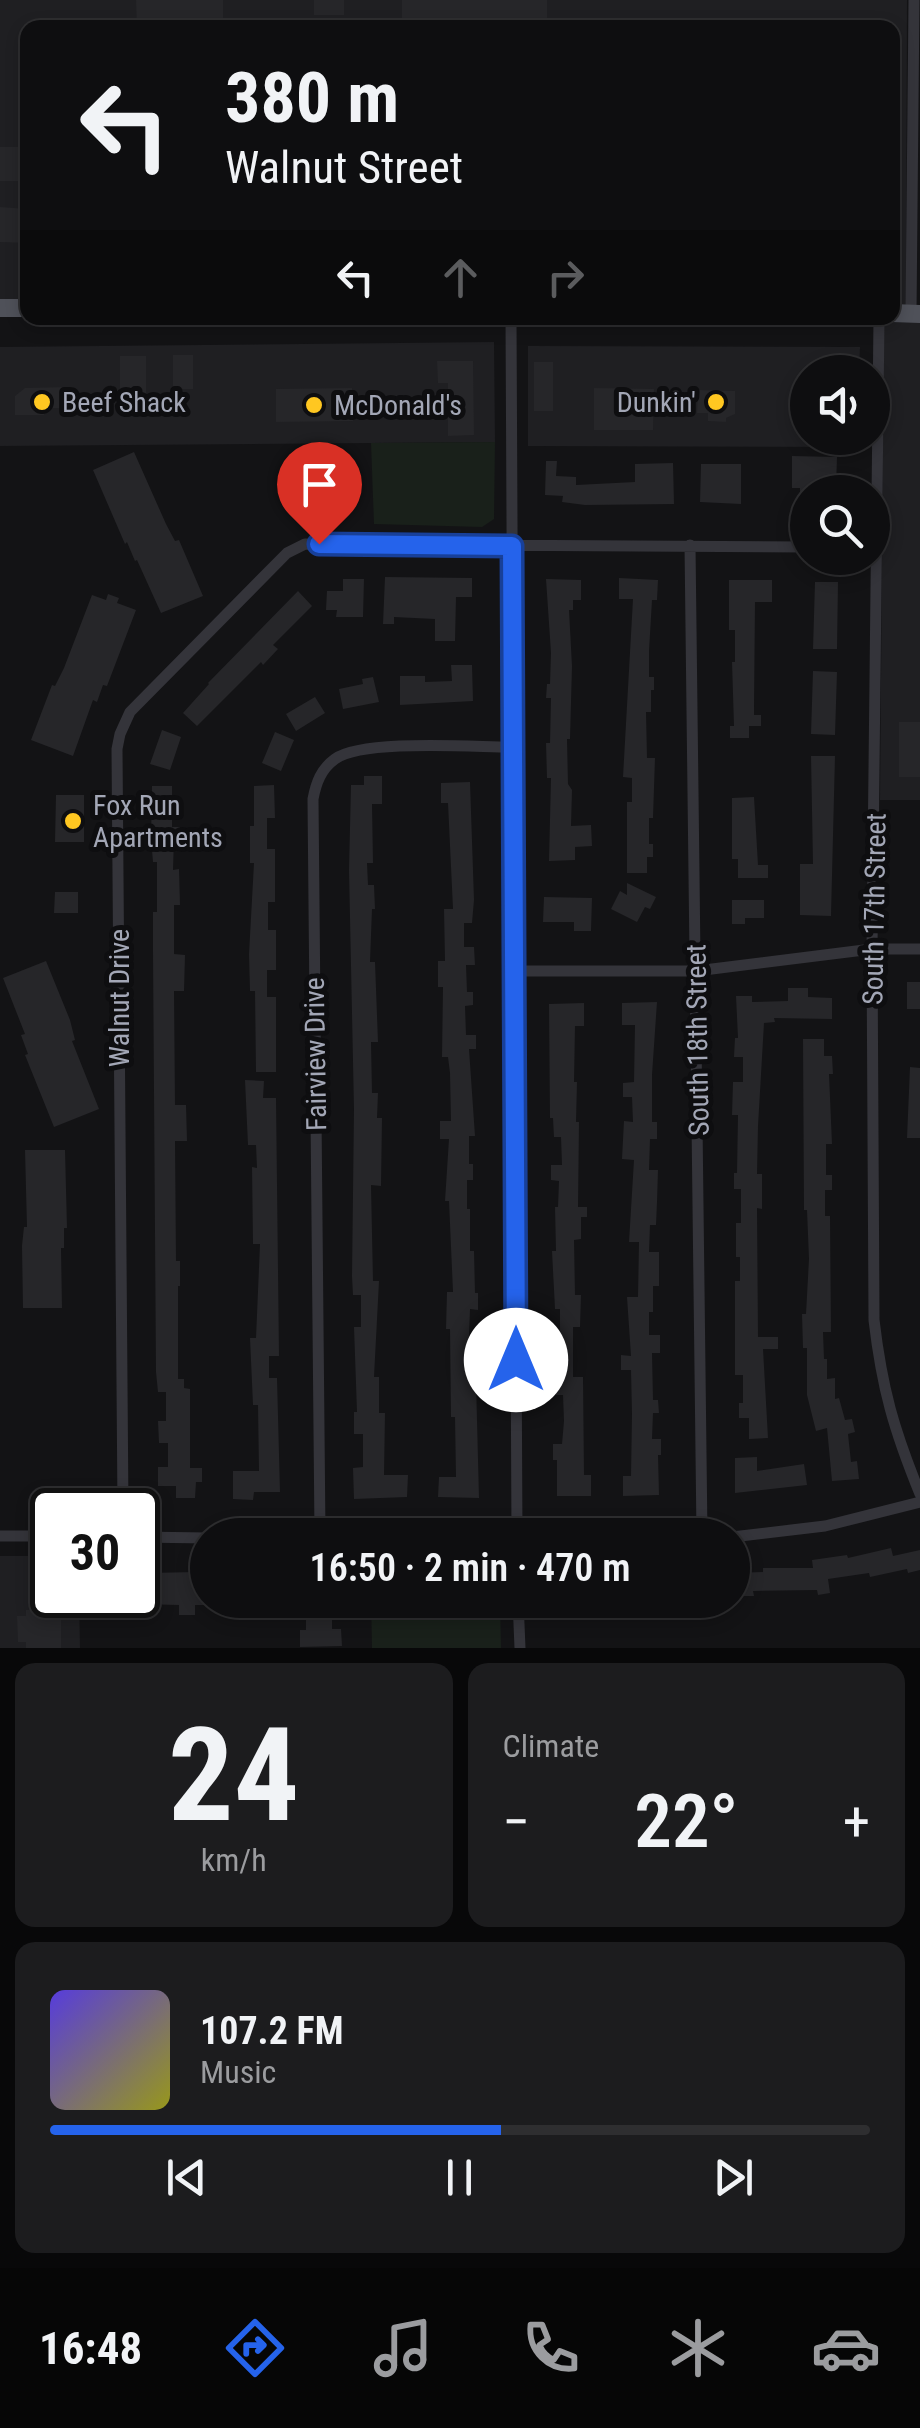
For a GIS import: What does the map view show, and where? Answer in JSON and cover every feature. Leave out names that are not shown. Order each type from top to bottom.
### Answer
[{"type":"street","points":[[908,314],[914,0]]},
{"type":"street","points":[[511,325],[516,1518]]},
{"type":"street","name":"South 17th Street","points":[[876,475],[879,325]]},
{"type":"street","name":"Walnut Drive","points":[[123,1488],[120,734],[136,706],[287,553],[305,544],[512,546]]},
{"type":"street","name":"South 18th Street","points":[[690,545],[702,1518]]},
{"type":"street","points":[[512,546],[790,547]]},
{"type":"street","name":"South 17th Street","points":[[875,575],[874,1320],[881,1381],[890,1416],[920,1494]]},
{"type":"street","name":"Fairview Drive","points":[[320,1518],[313,798],[326,767],[350,751],[512,747]]},
{"type":"street","points":[[514,971],[696,971],[872,949],[920,948]]},
{"type":"street","points":[[750,1536],[825,1526],[920,1502]]},
{"type":"street","points":[[0,1536],[30,1536]]},
{"type":"street","points":[[160,1537],[190,1538]]},
{"type":"street","points":[[519,1618],[520,1648]]},
{"type":"shaded area","points":[[0,0],[907,0],[906,306],[900,306],[900,20],[20,20],[20,303],[0,302]]},
{"type":"shaded area","points":[[900,320],[920,320],[920,800],[880,800],[882,575],[890,575],[890,475],[883,475],[883,455],[890,455],[890,355],[884,355],[884,325],[900,325]]},
{"type":"shaded area","points":[[494,342],[495,442],[0,446],[0,347]]},
{"type":"shaded area","points":[[528,346],[860,347],[860,355],[790,355],[790,447],[528,446]]},
{"type":"shaded area","points":[[495,442],[494,519],[482,527],[374,524],[371,443]]},
{"type":"shaded area","points":[[0,1556],[30,1556],[30,1618],[79,1618],[80,1648],[0,1648]]},
{"type":"shaded area","points":[[371,1618],[500,1618],[501,1648],[372,1648]]},
{"type":"building","points":[[136,0],[223,0],[223,20],[137,20]]},
{"type":"building","points":[[314,0],[344,0],[344,15],[314,15]]},
{"type":"building","points":[[402,0],[547,0],[547,20],[402,20]]},
{"type":"building","points":[[0,147],[20,147],[20,181],[0,181]]},
{"type":"building","points":[[0,207],[20,208],[20,243],[0,242]]},
{"type":"building","points":[[173,355],[193,355],[193,389],[173,389]]},
{"type":"building","points":[[120,356],[146,356],[146,401],[120,402]]},
{"type":"building","points":[[437,361],[473,361],[474,435],[448,436],[448,383],[438,383]]},
{"type":"building","points":[[534,362],[553,362],[553,411],[534,411]]},
{"type":"building","name":"Beef Shack","points":[[69,387],[69,408],[43,408],[44,415],[15,415],[15,396],[25,388]]},
{"type":"building","name":"McDonald's","points":[[352,388],[353,421],[276,422],[276,389]]},
{"type":"building","points":[[594,388],[654,389],[653,430],[594,430]]},
{"type":"building","name":"Dunkin'","points":[[698,390],[735,391],[735,414],[726,422],[708,421],[708,413],[697,413]]},
{"type":"building","points":[[134,452],[203,596],[161,613],[93,470]]},
{"type":"building","points":[[792,456],[837,457],[836,475],[792,475]]},
{"type":"building","points":[[546,461],[557,461],[556,476],[576,477],[576,485],[635,482],[635,464],[673,463],[674,504],[562,502],[563,496],[545,495]]},
{"type":"building","points":[[701,464],[741,464],[741,504],[700,502]]},
{"type":"building","points":[[385,577],[472,578],[472,597],[456,597],[455,641],[435,641],[435,619],[394,617],[394,624],[383,624]]},
{"type":"building","points":[[619,578],[658,580],[657,600],[652,600],[649,651],[649,677],[654,677],[654,690],[651,712],[646,712],[647,758],[655,758],[653,818],[649,818],[653,857],[647,857],[647,873],[627,873],[627,802],[632,802],[632,778],[623,777],[633,599],[619,599]]},
{"type":"building","points":[[343,579],[364,579],[363,617],[336,617],[337,610],[326,610],[327,591],[343,591]]},
{"type":"building","points":[[546,579],[581,580],[581,600],[573,600],[573,610],[569,610],[572,666],[568,784],[572,790],[571,826],[591,825],[592,846],[575,847],[575,860],[549,861],[551,778],[547,778],[546,743],[550,743],[551,698],[546,698],[551,653]]},
{"type":"building","points":[[729,580],[772,580],[772,602],[755,602],[754,715],[761,715],[761,726],[749,726],[749,738],[730,738],[730,726],[734,726],[735,630],[729,630]]},
{"type":"building","points":[[815,582],[838,582],[837,649],[813,649]]},
{"type":"building","points":[[298,591],[312,606],[273,645],[278,649],[263,665],[261,662],[197,726],[183,713]]},
{"type":"building","points":[[108,594],[119,598],[117,603],[136,610],[107,686],[103,685],[97,702],[93,700],[73,756],[31,740],[92,595],[106,600]]},
{"type":"building","points":[[451,665],[472,665],[473,701],[400,705],[400,676],[425,676],[425,682],[452,681]]},
{"type":"building","points":[[813,671],[837,672],[835,735],[811,734]]},
{"type":"building","points":[[373,677],[379,702],[343,709],[339,689],[363,684],[362,679]]},
{"type":"building","points":[[315,697],[325,713],[296,731],[286,714]]},
{"type":"building","points":[[899,722],[920,722],[920,777],[899,777]]},
{"type":"building","points":[[162,730],[181,737],[170,770],[150,764]]},
{"type":"building","points":[[275,732],[294,740],[281,771],[262,763]]},
{"type":"building","points":[[811,756],[835,756],[831,916],[800,915],[800,864],[813,864]]},
{"type":"building","points":[[364,776],[382,776],[382,804],[372,804],[373,863],[367,863],[368,885],[374,885],[370,962],[375,962],[378,1042],[371,1042],[372,1093],[378,1093],[377,1118],[382,1118],[381,1186],[371,1185],[373,1281],[379,1281],[374,1377],[379,1377],[379,1413],[385,1413],[384,1475],[408,1475],[407,1497],[354,1499],[353,1468],[363,1467],[363,1434],[354,1434],[354,1327],[361,1327],[361,1295],[353,1295],[352,1276],[354,1109],[349,870],[351,785],[364,785]]},
{"type":"building","points":[[470,782],[474,900],[472,923],[464,923],[464,947],[474,947],[475,965],[466,965],[467,992],[473,992],[473,1005],[465,1006],[466,1035],[476,1035],[476,1049],[469,1049],[475,1136],[469,1136],[473,1180],[467,1180],[467,1209],[478,1293],[478,1310],[470,1309],[469,1337],[473,1337],[472,1381],[476,1381],[479,1498],[438,1497],[439,1477],[456,1477],[450,1329],[446,1329],[447,1292],[453,1292],[449,1201],[445,1201],[449,1139],[440,1139],[440,1121],[451,1121],[450,1073],[448,1057],[442,1057],[443,987],[438,987],[438,961],[445,961],[444,909],[453,909],[448,803],[441,803],[441,783]]},
{"type":"building","points":[[274,785],[275,818],[267,818],[267,849],[275,849],[275,902],[268,902],[268,930],[276,930],[276,970],[267,970],[267,997],[276,997],[276,1072],[256,1072],[255,991],[250,991],[249,954],[254,863],[250,863],[250,826],[254,826],[254,786]]},
{"type":"building","points":[[152,786],[172,786],[172,827],[180,827],[180,838],[174,838],[173,870],[179,869],[180,905],[174,905],[174,954],[185,955],[184,991],[174,991],[175,1105],[186,1105],[187,1141],[175,1141],[176,1261],[180,1261],[178,1379],[184,1379],[184,1388],[190,1389],[190,1468],[202,1468],[202,1482],[196,1482],[195,1498],[176,1498],[176,1486],[158,1486],[158,1467],[168,1467],[168,1443],[159,1443],[158,1421],[166,1421],[166,1392],[158,1392],[156,1372],[153,912],[157,912],[157,862],[153,862],[151,839]]},
{"type":"building","points":[[56,795],[84,795],[84,842],[55,842]]},
{"type":"building","points":[[754,797],[758,865],[768,865],[768,878],[738,878],[738,859],[732,859],[732,798]]},
{"type":"building","points":[[627,883],[656,897],[637,922],[611,909],[620,891],[627,895]]},
{"type":"building","points":[[55,892],[78,892],[78,913],[54,913]]},
{"type":"building","points":[[544,897],[592,898],[591,931],[574,931],[574,922],[543,922]]},
{"type":"building","points":[[732,900],[764,900],[764,918],[745,918],[745,924],[732,924]]},
{"type":"building","points":[[46,961],[99,1109],[54,1127],[25,1055],[28,1054],[21,1035],[25,1034],[3,978]]},
{"type":"building","points":[[907,982],[920,982],[920,1009],[907,1009]]},
{"type":"building","points":[[788,988],[808,988],[808,997],[832,998],[832,1019],[774,1018],[775,1022],[764,1023],[757,1174],[762,1174],[762,1209],[757,1208],[758,1337],[778,1337],[778,1349],[763,1349],[768,1438],[749,1439],[749,1418],[739,1418],[743,1375],[735,1375],[735,1281],[740,1281],[736,1223],[741,1223],[741,1189],[734,1189],[738,1115],[732,1115],[733,1082],[743,1082],[743,1057],[734,1057],[738,1038],[736,996],[752,996],[752,1002],[788,1001]]},
{"type":"building","points":[[657,1002],[652,1122],[657,1122],[657,1139],[650,1139],[649,1170],[658,1170],[657,1202],[656,1225],[650,1225],[649,1252],[659,1252],[659,1286],[653,1286],[649,1335],[660,1335],[660,1353],[652,1353],[653,1400],[658,1400],[659,1413],[653,1413],[652,1439],[661,1439],[659,1495],[623,1496],[623,1476],[631,1476],[632,1414],[631,1370],[621,1370],[621,1355],[631,1356],[627,1297],[638,1297],[639,1242],[629,1242],[634,1160],[622,1159],[624,1121],[633,1122],[632,1097],[623,1097],[623,1083],[634,1082],[635,1025],[622,1025],[622,1003]]},
{"type":"building","points":[[584,1003],[584,1026],[575,1026],[574,1082],[579,1122],[578,1207],[587,1207],[587,1217],[581,1217],[581,1239],[574,1240],[575,1295],[581,1295],[580,1327],[573,1327],[573,1377],[583,1377],[584,1475],[591,1475],[591,1496],[557,1496],[553,1444],[562,1444],[564,1421],[563,1395],[556,1395],[552,1370],[552,1336],[560,1336],[560,1309],[555,1309],[552,1251],[556,1251],[559,1181],[551,1180],[551,1165],[562,1165],[561,1137],[554,1137],[550,1118],[549,1004]]},
{"type":"building","points":[[803,1039],[824,1039],[824,1056],[832,1056],[832,1144],[826,1144],[826,1175],[832,1175],[832,1190],[825,1190],[825,1216],[830,1216],[831,1332],[823,1332],[824,1359],[827,1379],[835,1378],[835,1399],[839,1398],[845,1420],[852,1419],[855,1432],[848,1434],[851,1462],[857,1461],[859,1479],[832,1481],[827,1428],[816,1431],[807,1395],[802,1314],[806,1314],[809,1259],[804,1210]]},
{"type":"building","points":[[910,1067],[920,1068],[920,1138],[907,1138]]},
{"type":"building","points":[[245,1080],[264,1081],[263,1098],[276,1098],[279,1356],[269,1356],[269,1378],[277,1378],[280,1492],[254,1492],[253,1500],[233,1499],[233,1471],[259,1471],[258,1405],[253,1405],[250,1338],[256,1338],[260,1244],[253,1244],[252,1167],[257,1168],[256,1145],[248,1145]]},
{"type":"building","points":[[25,1150],[65,1150],[67,1228],[61,1248],[62,1308],[23,1308]]},
{"type":"building","points":[[757,1457],[757,1471],[804,1464],[807,1485],[735,1493],[735,1458]]},
{"type":"building","points":[[891,1548],[893,1556],[920,1550],[920,1570],[828,1579],[830,1593],[818,1595],[817,1590],[753,1591],[754,1596],[750,1596],[750,1572],[763,1572],[763,1568],[813,1568],[812,1560],[847,1555],[848,1558]]},
{"type":"building","points":[[190,1572],[190,1615],[179,1615],[179,1605],[160,1605],[160,1573]]},
{"type":"building","points":[[26,1610],[30,1610],[30,1618],[61,1618],[61,1648],[26,1648],[26,1642],[18,1642],[17,1616],[26,1616]]},
{"type":"building","points":[[306,1618],[332,1618],[332,1629],[341,1629],[342,1646],[300,1647],[300,1630],[306,1630]]},
{"type":"place","name":"Beef Shack","points":[[42,402]]},
{"type":"place","name":"Dunkin'","points":[[716,402]]},
{"type":"place","name":"McDonald's","points":[[314,405]]},
{"type":"place","name":"Fox Run Apartments","points":[[73,821]]},
{"type":"route","points":[[319,544],[512,546],[516,1360]]}]
